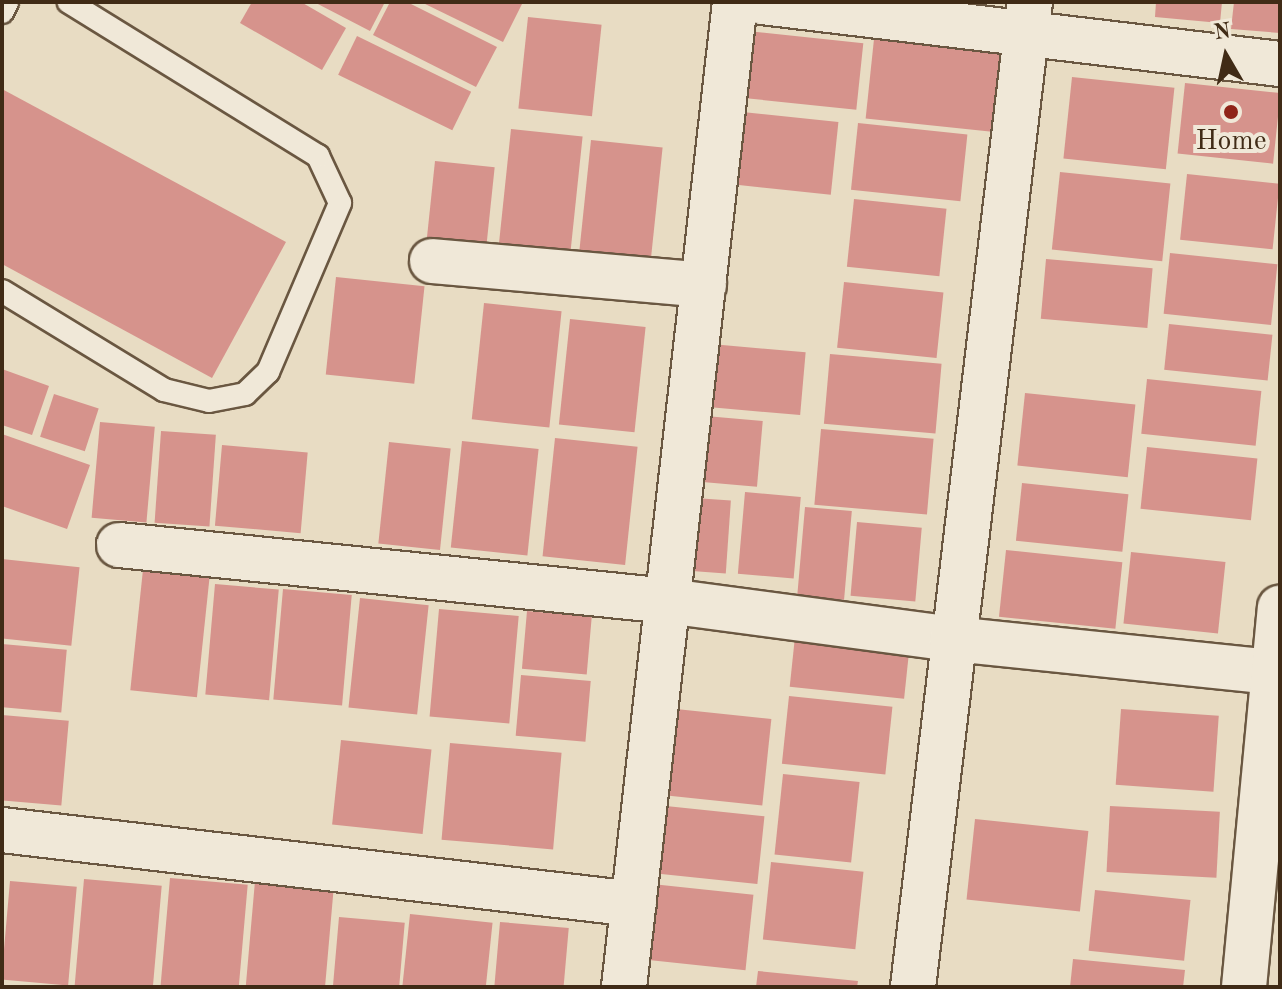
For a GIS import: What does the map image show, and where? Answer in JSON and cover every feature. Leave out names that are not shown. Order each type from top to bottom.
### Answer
[{"type":"street","points":[[624,987],[735,2]]},
{"type":"street","points":[[762,2],[1028,18],[1280,64]]},
{"type":"street","points":[[913,987],[1028,18]]},
{"type":"street","points":[[432,261],[704,285]]},
{"type":"street","points":[[119,545],[668,601],[952,639],[1277,673]]},
{"type":"street","points":[[1244,987],[1277,673],[1280,608]]},
{"type":"street","points":[[2,830],[634,904]]},
{"type":"lane","points":[[2,12],[7,2]]},
{"type":"lane","points":[[2,291],[164,390],[209,401],[245,394],[268,372],[340,203],[318,156],[69,2]]},
{"type":"building","points":[[252,2],[301,2],[346,28],[322,70],[240,23]]},
{"type":"building","points":[[314,2],[385,2],[370,31]]},
{"type":"building","points":[[390,2],[407,2],[497,47],[476,87],[373,35]]},
{"type":"building","points":[[421,2],[523,2],[503,42]]},
{"type":"building","points":[[1156,2],[1222,2],[1220,23],[1155,17]]},
{"type":"building","points":[[1234,2],[1280,2],[1280,33],[1231,29]]},
{"type":"building","points":[[528,17],[602,25],[592,116],[518,108]]},
{"type":"building","points":[[738,30],[863,43],[856,110],[731,97]]},
{"type":"building","points":[[357,36],[471,92],[452,130],[338,75]]},
{"type":"building","points":[[874,39],[1000,52],[992,132],[866,119]]},
{"type":"building","points":[[1072,77],[1174,88],[1166,169],[1063,159]]},
{"type":"building","name":"Home","points":[[1185,83],[1280,93],[1273,164],[1178,154]]},
{"type":"building","points":[[2,89],[286,242],[212,378],[2,264]]},
{"type":"building","points":[[733,111],[838,122],[831,195],[725,184]]},
{"type":"building","points":[[858,123],[967,134],[960,201],[851,190]]},
{"type":"building","points":[[511,129],[583,137],[569,266],[497,258]]},
{"type":"building","points":[[591,140],[663,148],[650,268],[578,260]]},
{"type":"building","points":[[435,161],[495,167],[485,256],[426,250]]},
{"type":"building","points":[[1060,172],[1170,184],[1162,261],[1052,250]]},
{"type":"building","points":[[1187,174],[1279,184],[1273,249],[1180,240]]},
{"type":"building","points":[[854,199],[946,209],[939,276],[847,267]]},
{"type":"building","points":[[1170,253],[1277,264],[1271,325],[1164,314]]},
{"type":"building","points":[[1046,259],[1153,268],[1147,328],[1041,319]]},
{"type":"building","points":[[336,277],[425,286],[414,384],[326,374]]},
{"type":"building","points":[[844,282],[943,292],[937,358],[837,348]]},
{"type":"building","points":[[484,303],[562,311],[549,428],[472,419]]},
{"type":"building","points":[[570,319],[646,327],[635,432],[559,424]]},
{"type":"building","points":[[1169,324],[1272,335],[1268,381],[1164,370]]},
{"type":"building","points":[[711,344],[806,352],[800,415],[706,407]]},
{"type":"building","points":[[830,354],[942,364],[935,433],[824,424]]},
{"type":"building","points":[[2,369],[49,386],[32,435],[2,425]]},
{"type":"building","points":[[1147,379],[1261,391],[1256,446],[1141,434]]},
{"type":"building","points":[[1025,393],[1135,405],[1128,477],[1017,466]]},
{"type":"building","points":[[54,394],[99,409],[85,451],[40,437]]},
{"type":"building","points":[[694,415],[763,421],[757,487],[688,481]]},
{"type":"building","points":[[100,422],[155,427],[146,522],[92,518]]},
{"type":"building","points":[[821,429],[934,439],[927,515],[814,505]]},
{"type":"building","points":[[161,431],[216,435],[209,527],[155,523]]},
{"type":"building","points":[[2,434],[90,465],[67,529],[2,506]]},
{"type":"building","points":[[555,438],[638,447],[625,565],[543,556]]},
{"type":"building","points":[[462,441],[539,449],[527,555],[451,547]]},
{"type":"building","points":[[389,442],[451,448],[440,550],[378,543]]},
{"type":"building","points":[[222,445],[308,452],[301,533],[215,526]]},
{"type":"building","points":[[1147,447],[1257,459],[1251,520],[1141,509]]},
{"type":"building","points":[[1022,483],[1128,494],[1122,552],[1016,541]]},
{"type":"building","points":[[745,492],[801,497],[794,579],[738,574]]},
{"type":"building","points":[[680,497],[731,501],[726,573],[675,570]]},
{"type":"building","points":[[805,507],[852,511],[844,600],[797,596]]},
{"type":"building","points":[[857,522],[922,528],[915,601],[851,596]]},
{"type":"building","points":[[1006,550],[1122,562],[1115,629],[999,617]]},
{"type":"building","points":[[1131,552],[1225,562],[1218,634],[1123,624]]},
{"type":"building","points":[[2,559],[80,567],[71,646],[2,638]]},
{"type":"building","points":[[144,560],[211,567],[197,697],[130,690]]},
{"type":"building","points":[[215,584],[279,590],[269,700],[205,695]]},
{"type":"building","points":[[283,589],[352,595],[342,706],[273,700]]},
{"type":"building","points":[[360,598],[429,605],[417,715],[349,707]]},
{"type":"building","points":[[439,609],[519,616],[509,724],[430,717]]},
{"type":"building","points":[[527,611],[592,617],[587,674],[522,669]]},
{"type":"building","points":[[796,627],[910,639],[904,699],[790,687]]},
{"type":"building","points":[[2,644],[67,650],[61,712],[2,707]]},
{"type":"building","points":[[521,675],[591,681],[585,742],[516,736]]},
{"type":"building","points":[[789,696],[892,707],[885,774],[782,764]]},
{"type":"building","points":[[657,707],[771,719],[762,806],[648,794]]},
{"type":"building","points":[[1121,709],[1219,716],[1213,792],[1116,785]]},
{"type":"building","points":[[2,715],[69,721],[61,806],[2,800]]},
{"type":"building","points":[[341,740],[432,750],[423,834],[332,825]]},
{"type":"building","points":[[450,743],[562,753],[553,849],[442,840]]},
{"type":"building","points":[[783,774],[860,782],[851,863],[775,855]]},
{"type":"building","points":[[666,806],[764,816],[757,884],[659,874]]},
{"type":"building","points":[[1110,806],[1220,812],[1216,878],[1107,872]]},
{"type":"building","points":[[975,819],[1088,831],[1080,911],[967,900]]},
{"type":"building","points":[[771,862],[863,872],[855,949],[763,940]]},
{"type":"building","points":[[170,878],[248,885],[239,987],[161,987]]},
{"type":"building","points":[[84,879],[162,886],[153,987],[75,987]]},
{"type":"building","points":[[10,881],[77,887],[68,985],[2,980]]},
{"type":"building","points":[[255,881],[334,888],[325,987],[246,987]]},
{"type":"building","points":[[652,884],[753,895],[745,970],[644,960]]},
{"type":"building","points":[[1095,890],[1190,900],[1184,961],[1089,951]]},
{"type":"building","points":[[410,914],[493,923],[486,987],[402,987]]},
{"type":"building","points":[[339,917],[405,923],[399,987],[333,987]]},
{"type":"building","points":[[500,922],[569,928],[564,987],[494,987]]},
{"type":"building","points":[[1073,959],[1185,970],[1183,987],[1070,987]]},
{"type":"building","points":[[758,971],[858,981],[857,987],[756,987]]},
{"type":"place","name":"Home","points":[[1231,112]]}]
